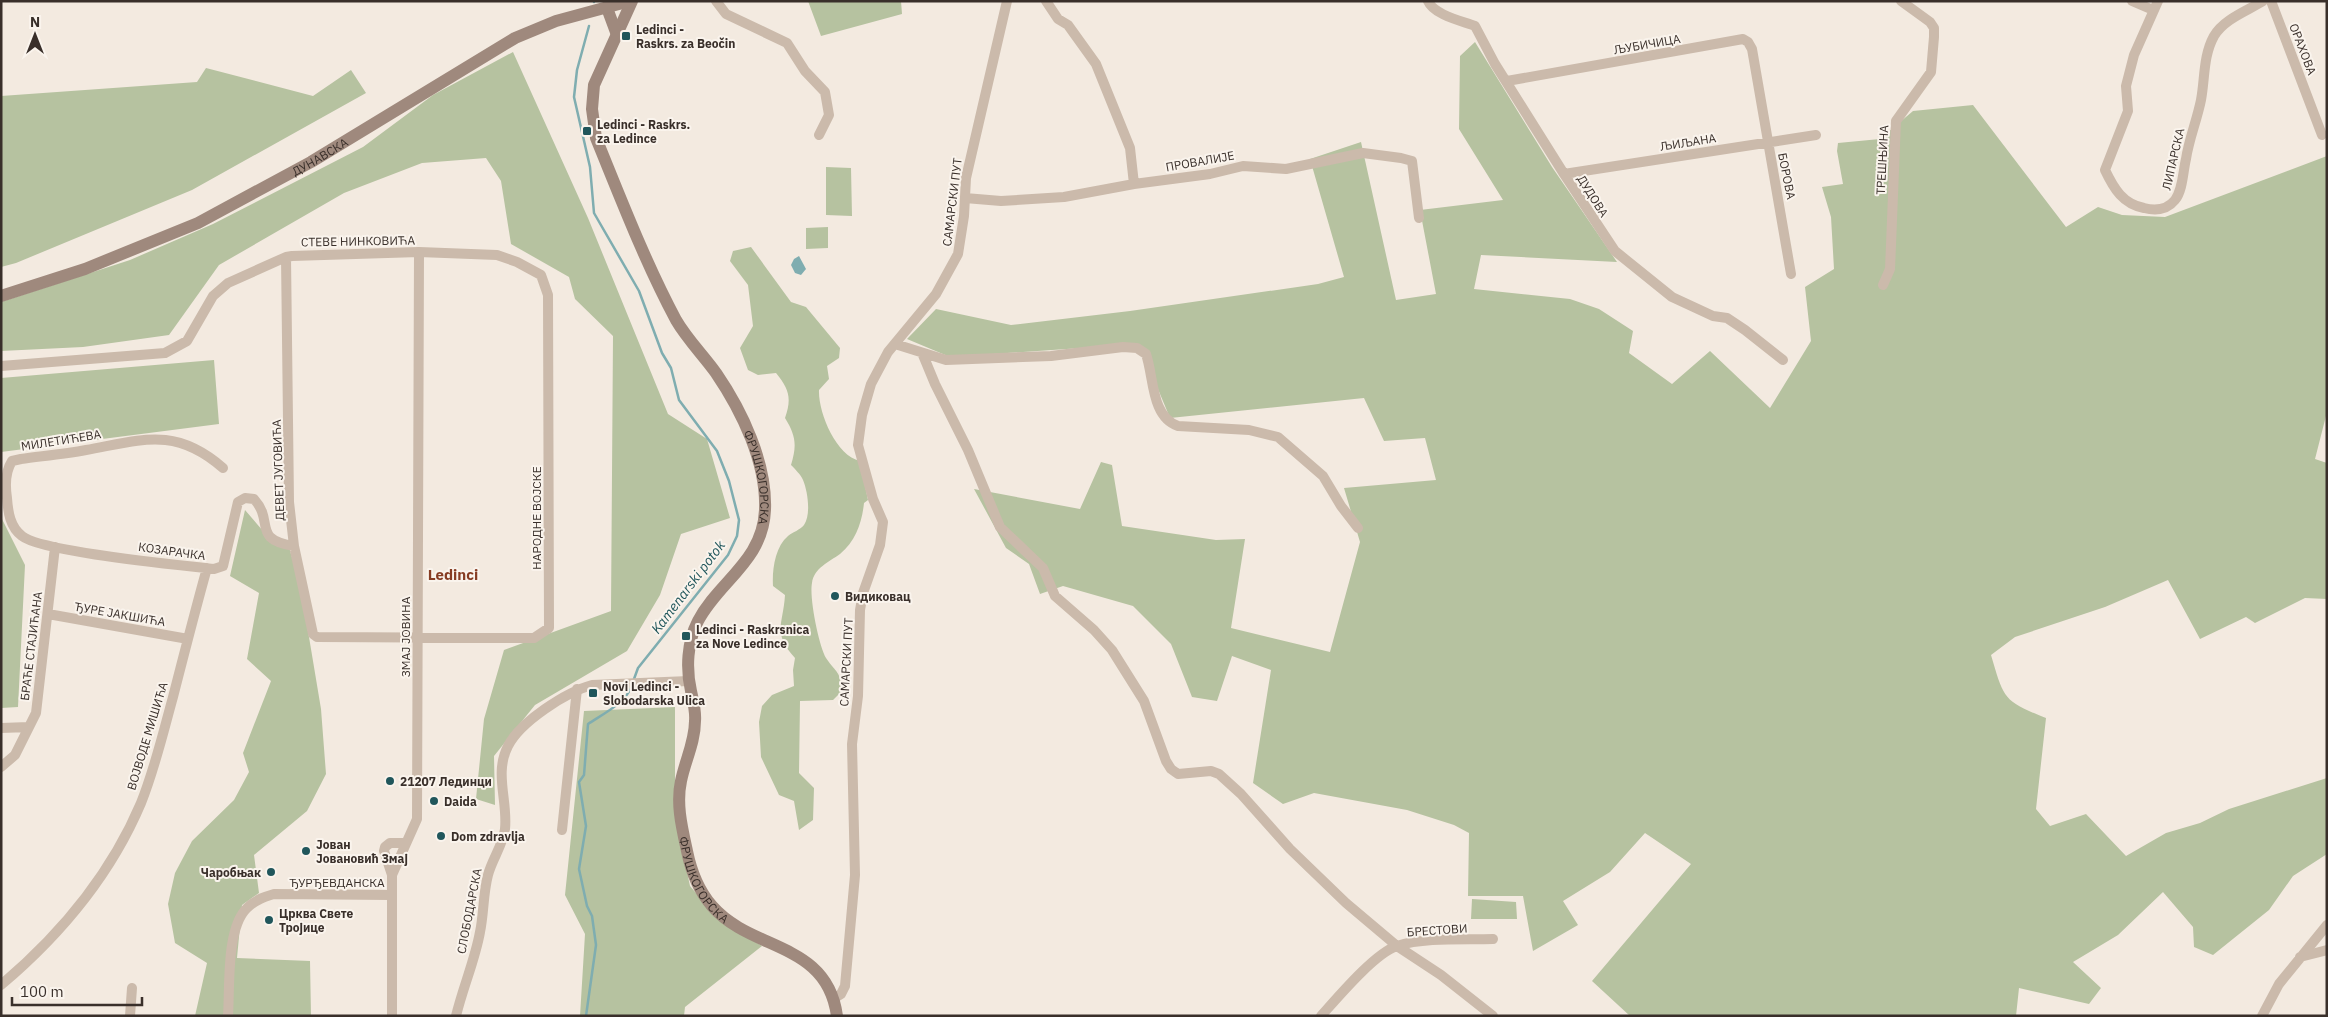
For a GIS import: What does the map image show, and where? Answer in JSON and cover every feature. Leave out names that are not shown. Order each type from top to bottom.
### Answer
[{"type":"street","name":"ДУНАВСКА","points":[[1,296],[94,266],[198,222],[311,162],[508,41],[556,21],[631,1]]},
{"type":"street","name":"ФРУШКОГОРСКА","points":[[631,1],[594,85],[592,109],[596,138],[677,322],[715,372],[740,413],[756,456],[766,508],[762,534],[745,562],[698,621],[688,655],[689,681],[696,717],[695,730],[679,797],[686,850],[698,884],[713,908],[741,928],[790,951],[809,963],[822,977],[833,999],[837,1016]]},
{"type":"street","points":[[716,1],[726,14],[787,43],[805,71],[825,92],[829,115],[819,135]]},
{"type":"street","name":"САМАРСКИ ПУТ","points":[[833,999],[841,994],[845,986],[855,874],[852,744],[858,696],[860,610],[863,593],[874,568],[883,532],[883,522],[858,445],[862,416],[871,384],[895,344],[936,294],[958,254],[966,178],[1007,1]]},
{"type":"street","points":[[1046,1],[1058,19],[1068,25],[1096,64],[1130,148],[1134,184]]},
{"type":"street","name":"ДУДОВА","points":[[1428,1],[1430,5],[1440,12],[1475,26],[1564,174],[1606,239],[1636,269],[1672,298],[1714,316],[1727,318],[1783,360]]},
{"type":"street","name":"ТРЕШЊИНА","points":[[1883,286],[1890,269],[1896,120],[1931,72],[1934,36],[1934,28],[1930,22],[1900,1]]},
{"type":"street","points":[[2132,1],[2156,6]]},
{"type":"street","name":"ЛИПАРСКА","points":[[2156,6],[2134,54],[2126,86],[2128,111],[2105,170],[2117,193],[2124,200],[2143,208],[2161,210],[2169,206],[2178,196],[2191,133],[2201,101],[2207,56],[2215,35],[2227,22],[2264,1]]},
{"type":"street","name":"ОРАХОВА","points":[[2271,1],[2322,134]]},
{"type":"street","points":[[607,8],[617,36]]},
{"type":"street","name":"ЉУБИЧИЦА","points":[[1507,81],[1743,39],[1748,42],[1752,49],[1758,83]]},
{"type":"street","name":"БОРОВА","points":[[1758,83],[1791,274]]},
{"type":"street","name":"ЉИЉАНА","points":[[1564,174],[1816,135]]},
{"type":"street","name":"ПРОВАЛИЈЕ","points":[[965,198],[1001,201],[1064,197],[1134,184],[1210,174],[1244,166],[1286,169],[1363,153],[1379,154],[1412,161],[1418,218]]},
{"type":"street","name":"СТЕВЕ НИНКОВИЋА","points":[[1,366],[164,353],[187,341],[213,296],[228,284],[286,258],[299,255],[419,252],[497,255],[517,262],[541,275]]},
{"type":"street","name":"ЗМАЈ ЈОВИНА","points":[[392,1016],[392,875],[417,819],[419,252]]},
{"type":"street","name":"ДЕВЕТ ЈУГОВИЋА","points":[[286,258],[289,502],[294,546],[313,634],[317,637],[418,637]]},
{"type":"street","name":"НАРОДНЕ ВОЈСКЕ","points":[[418,637],[534,638],[549,628],[548,295],[541,275]]},
{"type":"street","points":[[895,344],[946,360],[964,361],[1051,356],[1106,348],[1132,347],[1141,349],[1146,354],[1160,409],[1167,422],[1178,426],[1249,430],[1278,437],[1323,476],[1341,506],[1358,528]]},
{"type":"street","points":[[923,354],[934,384],[964,442],[1000,527],[1043,568],[1055,596],[1094,630],[1112,650],[1144,701],[1166,762],[1171,768],[1178,774],[1186,775],[1211,771],[1219,774],[1346,903],[1397,946],[1494,1016]]},
{"type":"street","name":"МИЛЕТИЋЕВА","points":[[55,547],[29,541],[14,528],[9,515],[6,488],[7,469],[12,461],[147,438],[181,442],[204,453],[223,468]]},
{"type":"street","name":"КОЗАРАЧКА","points":[[55,547],[214,569],[223,566],[234,512],[238,502],[245,498],[254,499],[259,504],[270,537],[276,543],[294,546]]},
{"type":"street","name":"БРАЋЕ СТАЈИЋАНА","points":[[1,767],[15,754],[36,713],[55,547]]},
{"type":"street","name":"ВОЈВОДЕ МИШИЋА","points":[[1,986],[40,950],[78,908],[113,856],[140,804],[156,758],[207,568]]},
{"type":"street","name":"ЂУРЕ ЈАКШИЋА","points":[[48,614],[188,639]]},
{"type":"street","name":"СЛОБОДАРСКА","points":[[456,1016],[480,932],[489,872],[505,829],[501,773],[502,759],[508,745],[516,735],[558,700],[577,689],[592,685],[619,683],[645,684],[689,681]]},
{"type":"street","points":[[562,830],[577,689]]},
{"type":"street","points":[[1,728],[29,727]]},
{"type":"street","points":[[392,875],[385,846],[390,843],[406,843]]},
{"type":"street","name":"ЂУРЂЕВДАНСКА","points":[[228,1016],[233,936],[237,921],[246,908],[259,899],[274,894],[391,895]]},
{"type":"street","points":[[2262,1016],[2279,984],[2327,925]]},
{"type":"street","name":"БРЕСТОВИ","points":[[1321,1016],[1375,962],[1397,946],[1434,940],[1494,939]]},
{"type":"street","points":[[2300,957],[2327,950]]},
{"type":"street","points":[[130,1016],[132,988]]},
{"type":"green space","points":[[808,1],[901,1],[902,14],[821,36]]},
{"type":"green space","points":[[1475,42],[1552,167],[1617,262],[1481,255],[1474,289],[1570,299],[1599,309],[1633,331],[1629,353],[1672,384],[1710,351],[1770,408],[1811,341],[1805,287],[1834,269],[1831,217],[1822,187],[1843,184],[1837,151],[1838,143],[1880,139],[1913,111],[1973,105],[2066,227],[2098,207],[2122,215],[2165,217],[2327,156],[2327,412],[2315,459],[2327,463],[2327,599],[2305,598],[2255,623],[2246,617],[2200,639],[2168,580],[2105,607],[2015,637],[1991,655],[1999,681],[2007,697],[2021,707],[2046,718],[2036,809],[2050,826],[2086,814],[2126,856],[2166,833],[2200,823],[2229,809],[2327,778],[2327,854],[2293,876],[2269,910],[2213,955],[2194,947],[2193,927],[2163,892],[2118,935],[2073,962],[2101,988],[2089,1004],[2019,988],[2016,1016],[1630,1016],[1592,981],[1691,864],[1645,833],[1610,872],[1563,901],[1578,925],[1533,951],[1523,896],[1468,896],[1469,833],[1454,825],[1407,810],[1314,793],[1283,804],[1253,783],[1271,670],[1232,656],[1217,701],[1192,697],[1171,644],[1133,606],[1063,586],[1040,594],[1029,564],[1006,548],[974,489],[1080,509],[1101,462],[1112,465],[1122,526],[1216,540],[1245,539],[1231,628],[1330,652],[1360,542],[1344,488],[1436,480],[1425,438],[1384,441],[1364,398],[1170,418],[1143,353],[1110,346],[950,357],[907,339],[936,309],[1011,325],[1130,311],[1318,284],[1344,277],[1310,159],[1361,142],[1396,300],[1436,294],[1420,210],[1503,200],[1459,129],[1460,56]]},
{"type":"green space","points":[[513,52],[588,218],[668,414],[707,439],[730,518],[681,534],[660,595],[627,651],[535,705],[494,756],[495,805],[476,799],[484,719],[504,650],[611,611],[613,336],[575,299],[569,277],[511,244],[501,181],[486,158],[422,163],[344,193],[219,265],[169,335],[83,347],[1,351],[1,302],[130,260],[213,224],[363,147],[433,95]]},
{"type":"green space","points":[[206,68],[313,96],[351,70],[366,93],[192,190],[16,263],[1,267],[1,96],[197,82]]},
{"type":"green space","points":[[826,167],[851,168],[852,216],[826,215]]},
{"type":"green space","points":[[828,227],[828,248],[806,249],[806,228]]},
{"type":"green space","points":[[751,247],[791,302],[806,307],[840,348],[839,358],[827,366],[829,379],[819,390],[819,399],[825,421],[836,442],[843,451],[860,461],[868,500],[864,503],[860,524],[846,549],[819,569],[813,578],[811,590],[813,610],[820,643],[826,658],[839,676],[842,691],[833,700],[800,701],[799,773],[814,788],[813,820],[799,830],[794,801],[779,795],[761,757],[759,722],[762,706],[772,695],[794,686],[793,670],[795,658],[783,642],[781,635],[785,595],[773,586],[773,573],[775,559],[780,546],[788,536],[802,527],[806,521],[808,503],[803,480],[791,465],[795,446],[791,430],[785,418],[789,399],[784,384],[776,373],[758,375],[748,370],[740,348],[753,326],[748,285],[730,261],[733,251]]},
{"type":"green space","points":[[214,360],[219,424],[1,452],[1,378]]},
{"type":"green space","points":[[245,510],[269,538],[289,547],[301,589],[321,709],[326,774],[307,811],[254,855],[259,893],[242,905],[237,958],[310,961],[311,1016],[195,1016],[207,963],[175,943],[168,904],[175,873],[192,841],[234,800],[249,772],[243,753],[271,681],[247,659],[259,593],[230,576]]},
{"type":"green space","points":[[1,517],[25,565],[18,707],[1,708]]},
{"type":"green space","points":[[675,707],[675,816],[690,886],[716,917],[762,946],[685,1007],[684,1016],[580,1016],[585,934],[565,895],[584,711]]},
{"type":"green space","points":[[1472,899],[1516,902],[1517,919],[1471,919]]},
{"type":"water","points":[[799,256],[806,269],[801,275],[795,273],[791,265],[794,259]]},
{"type":"waterway","name":"Kamenarski potok","points":[[589,26],[577,70],[574,97],[590,167],[594,213],[639,291],[662,353],[671,368],[679,400],[717,451],[729,481],[739,520],[737,536],[728,555],[638,668],[634,679]]},
{"type":"waterway","name":"Kamenarski potok","points":[[586,1016],[596,945],[592,916],[587,906],[579,869],[586,826],[579,782],[584,775],[588,724],[619,703],[631,687]]},
{"type":"place","name":"Ledinci - Raskrs. za Beočin","points":[[626,36]]},
{"type":"place","name":"Ledinci - Raskrs. za Ledince","points":[[587,131]]},
{"type":"place","name":"Видиковац","points":[[835,596]]},
{"type":"place","name":"Ledinci - Raskrsnica za Nove Ledince","points":[[686,636]]},
{"type":"place","name":"Novi Ledinci - Slobodarska Ulica","points":[[593,693]]},
{"type":"place","name":"21207 Лединци","points":[[390,781]]},
{"type":"place","name":"Daida","points":[[434,801]]},
{"type":"place","name":"Dom zdravlja","points":[[441,836]]},
{"type":"place","name":"Јован Јовановић Змај","points":[[306,851]]},
{"type":"place","name":"Чаробњак","points":[[271,872]]},
{"type":"place","name":"Црква Свете Тројице","points":[[269,920]]},
{"type":"district","name":"Ledinci","points":[[453,574]]}]
